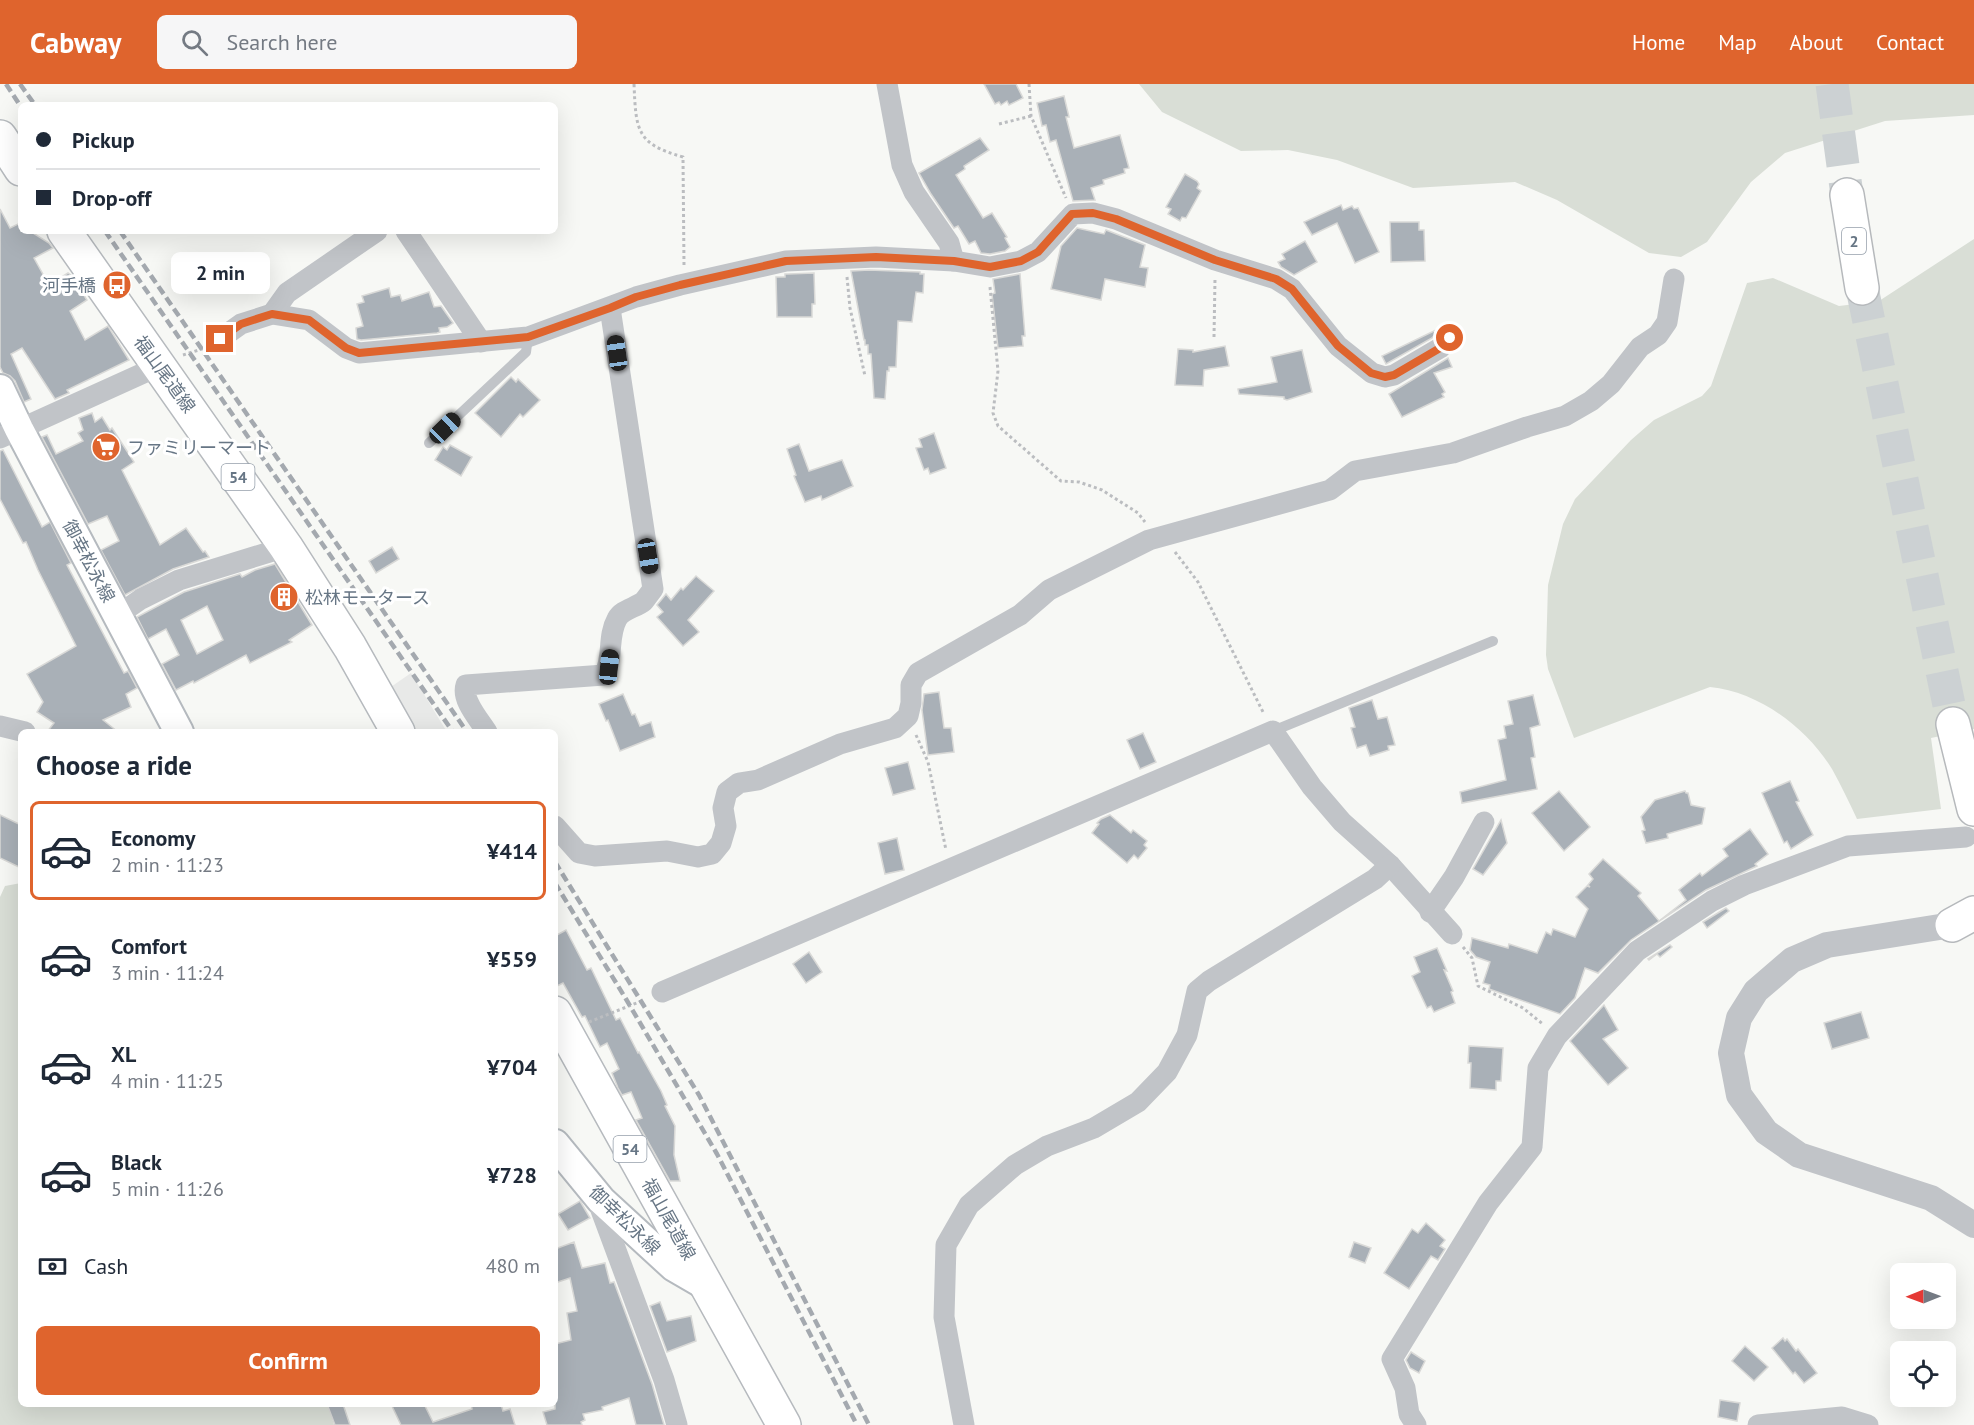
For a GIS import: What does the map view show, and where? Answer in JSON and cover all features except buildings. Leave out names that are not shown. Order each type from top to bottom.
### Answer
[{"type":"main road","points":[[0,137],[18,164]]},
{"type":"main road","name":"2","points":[[1847,195],[1862,288]]},
{"type":"main road","name":"福山尾道線","points":[[66,234],[286,547],[350,647],[396,729]]},
{"type":"main road","name":"御幸松永線","points":[[0,389],[10,434],[118,615],[177,729]]},
{"type":"main road","points":[[1953,724],[1970,808]]},
{"type":"main road","name":"福山尾道線","points":[[560,1022],[784,1425]]},
{"type":"main road","name":"御幸松永線","points":[[558,1148],[601,1200],[674,1267],[705,1285]]},
{"type":"street","points":[[887,84],[902,165],[914,192],[949,243],[954,261]]},
{"type":"street","points":[[220,339],[241,324],[272,314],[309,320],[346,348],[359,353],[528,337],[636,297],[786,261],[846,257],[954,261],[990,267],[1021,261],[1038,252],[1072,214],[1093,213],[1116,219],[1215,260],[1276,279],[1292,289],[1338,346],[1371,373],[1385,377],[1394,375],[1440,348],[1450,338]]},
{"type":"street","points":[[272,314],[287,293],[373,234]]},
{"type":"street","points":[[408,234],[481,342]]},
{"type":"street","points":[[558,830],[579,854],[595,856],[666,851],[698,857],[712,854],[721,843],[726,826],[723,808],[727,792],[739,783],[758,780],[840,744],[895,728],[908,716],[911,685],[918,673],[1020,615],[1049,590],[1158,536],[1330,490],[1355,471],[1453,453],[1565,416],[1591,401],[1604,390],[1640,347],[1658,335],[1667,322],[1674,279]]},
{"type":"street","points":[[485,729],[466,698],[464,690],[466,685],[604,675],[609,667],[612,632],[616,620],[621,614],[643,602],[652,589],[610,308]]},
{"type":"street","points":[[10,434],[159,366]]},
{"type":"street","points":[[118,615],[141,599],[179,580],[286,547]]},
{"type":"street","points":[[0,726],[18,730]]},
{"type":"street","points":[[662,992],[1273,731],[1312,787],[1342,822],[1390,865],[1452,934]]},
{"type":"street","points":[[1416,1425],[1410,1414],[1405,1388],[1392,1359],[1488,1203],[1532,1147],[1538,1068],[1557,1035],[1637,951],[1712,901],[1744,885],[1848,846],[1970,808]]},
{"type":"street","points":[[1430,912],[1454,877],[1485,822]]},
{"type":"street","points":[[964,1425],[944,1317],[946,1245],[969,1205],[1015,1165],[1047,1146],[1094,1128],[1138,1102],[1167,1072],[1172,1063],[1186,1035],[1197,991],[1209,981],[1303,922],[1376,879],[1390,865]]},
{"type":"street","points":[[1966,924],[1827,945],[1792,960],[1756,991],[1739,1018],[1731,1053],[1739,1095],[1766,1132],[1799,1155],[1931,1198],[1974,1225]]},
{"type":"street","points":[[601,1200],[601,1210],[664,1380],[677,1425]]},
{"type":"street","points":[[1758,1425],[1842,1417],[1868,1425]]},
{"type":"lane","points":[[429,443],[526,352],[528,337]]},
{"type":"lane","points":[[1273,731],[1494,641]]},
{"type":"path","points":[[634,84],[635,117],[645,140],[663,152],[683,157],[684,266],[680,285]]},
{"type":"path","points":[[1029,84],[1031,116],[1072,214]]},
{"type":"path","points":[[999,124],[1031,116]]},
{"type":"path","points":[[846,257],[850,308],[864,376]]},
{"type":"path","points":[[1214,337],[1215,260]]},
{"type":"path","points":[[990,267],[991,305],[998,371],[993,413],[998,426],[1061,481],[1079,482],[1102,490],[1138,513],[1174,550],[1198,582],[1273,731]]},
{"type":"path","points":[[908,716],[928,762],[950,869]]},
{"type":"path","points":[[1452,934],[1472,958],[1478,986],[1523,1008],[1557,1035]]},
{"type":"path","points":[[560,1022],[662,992]]},
{"type":"shaded area","points":[[1139,84],[1974,84],[1974,115],[1885,121],[1785,153],[1751,182],[1707,242],[1681,257],[1649,253],[1557,200],[1515,182],[1413,188],[1337,160],[1288,150],[1241,151],[1162,112]]},
{"type":"shaded area","points":[[1974,239],[1974,729],[1931,738],[1941,809],[1857,819],[1832,769],[1809,739],[1780,714],[1746,696],[1728,690],[1710,687],[1574,738],[1548,669],[1546,655],[1548,585],[1563,524],[1575,499],[1631,440],[1654,420],[1702,396],[1711,386],[1747,283],[1773,278],[1839,306],[1879,301]]},
{"type":"shaded area","points":[[411,673],[445,729],[410,729],[388,689]]},
{"type":"shaded area","points":[[18,884],[18,1407],[329,1407],[334,1425],[0,1425],[0,897],[5,886]]},
{"type":"tunnel","points":[[1832,84],[1847,195]]},
{"type":"tunnel","points":[[1862,288],[1953,724]]},
{"type":"railway","points":[[6,84],[18,102]]},
{"type":"railway","points":[[20,84],[33,102]]},
{"type":"railway","points":[[107,234],[451,729]]},
{"type":"railway","points":[[122,234],[465,729]]},
{"type":"railway","points":[[558,867],[699,1095],[869,1425]]},
{"type":"railway","points":[[558,888],[717,1154],[857,1425]]},
{"type":"place","name":"河手橋","points":[[117,285]]},
{"type":"place","name":"ファミリーマート","points":[[106,447]]},
{"type":"place","name":"松林モータース","points":[[284,597]]},
{"type":"route","points":[[220,339],[241,324],[272,314],[309,320],[346,348],[359,353],[528,337],[636,297],[786,261],[876,257],[954,261],[990,267],[1021,261],[1038,252],[1072,214],[1093,213],[1116,219],[1215,260],[1276,279],[1292,289],[1338,346],[1371,373],[1385,377],[1394,375],[1440,348],[1450,338]]}]
